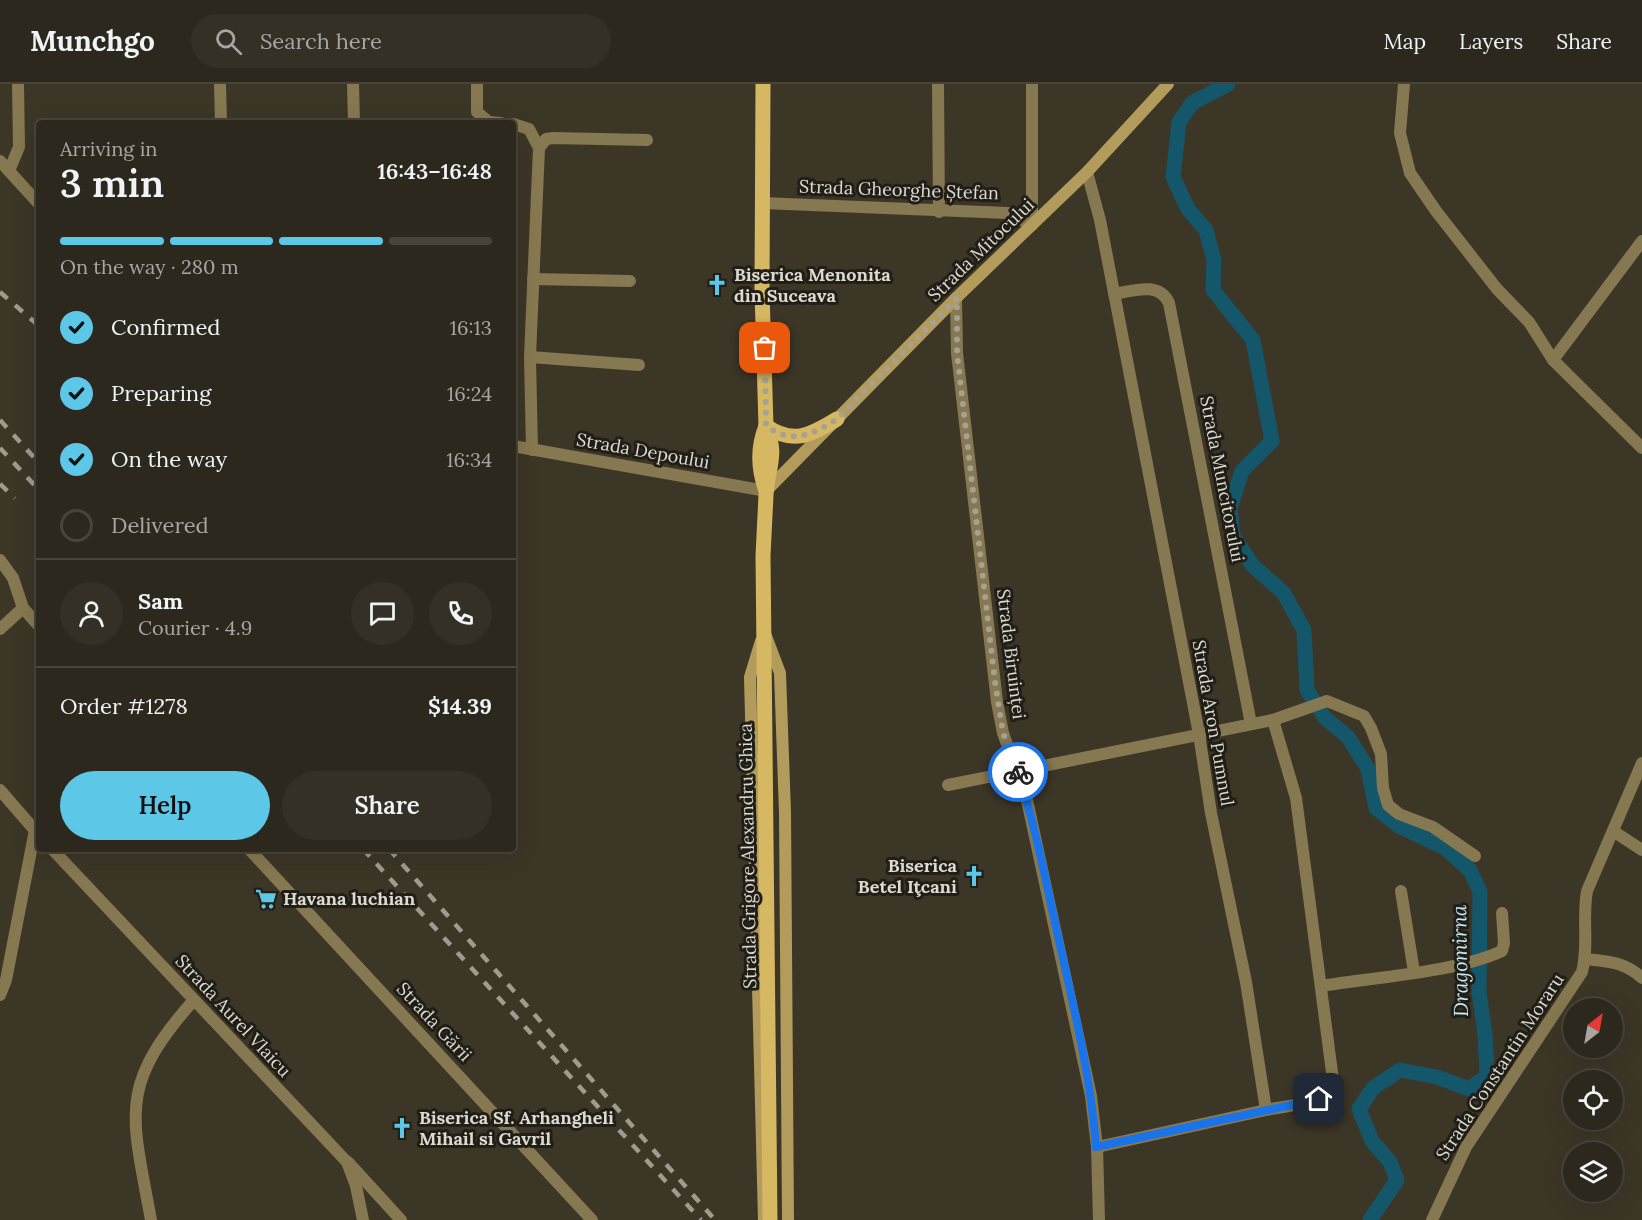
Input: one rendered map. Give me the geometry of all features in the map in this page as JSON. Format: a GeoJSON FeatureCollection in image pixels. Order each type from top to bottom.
{"type":"FeatureCollection","features":[{"type":"Feature","properties":{"kind":"main road","name":"Strada Grigore Alexandru Ghica"},"geometry":{"type":"LineString","coordinates":[[764,84],[762,203],[766,426],[760,441],[760,475],[766,491],[763,556],[770,1220]]}},
{"type":"Feature","properties":{"kind":"main road","name":"Strada Mitocului"},"geometry":{"type":"LineString","coordinates":[[766,491],[957,298],[1087,172],[1168,84]]}},
{"type":"Feature","properties":{"kind":"main road"},"geometry":{"type":"LineString","coordinates":[[766,426],[783,437],[798,437],[821,429],[837,419]]}},
{"type":"Feature","properties":{"kind":"main road"},"geometry":{"type":"LineString","coordinates":[[764,631],[750,677],[764,1220]]}},
{"type":"Feature","properties":{"kind":"main road"},"geometry":{"type":"LineString","coordinates":[[764,631],[780,673],[785,812],[788,1220]]}},
{"type":"Feature","properties":{"kind":"street"},"geometry":{"type":"LineString","coordinates":[[9,171],[19,147],[18,84]]}},
{"type":"Feature","properties":{"kind":"street"},"geometry":{"type":"LineString","coordinates":[[220,84],[221,120]]}},
{"type":"Feature","properties":{"kind":"street"},"geometry":{"type":"LineString","coordinates":[[353,84],[354,120]]}},
{"type":"Feature","properties":{"kind":"street"},"geometry":{"type":"LineString","coordinates":[[477,84],[477,112],[487,120]]}},
{"type":"Feature","properties":{"kind":"street"},"geometry":{"type":"LineString","coordinates":[[938,84],[939,212]]}},
{"type":"Feature","properties":{"kind":"street"},"geometry":{"type":"LineString","coordinates":[[1032,84],[1032,225]]}},
{"type":"Feature","properties":{"kind":"street"},"geometry":{"type":"LineString","coordinates":[[1404,84],[1400,133],[1410,173],[1436,211],[1497,289],[1530,322],[1553,360],[1642,448]]}},
{"type":"Feature","properties":{"kind":"street"},"geometry":{"type":"LineString","coordinates":[[516,125],[529,129],[539,148],[530,357],[532,450]]}},
{"type":"Feature","properties":{"kind":"street"},"geometry":{"type":"LineString","coordinates":[[539,148],[546,139],[554,138],[647,140]]}},
{"type":"Feature","properties":{"kind":"street"},"geometry":{"type":"LineString","coordinates":[[0,161],[36,201]]}},
{"type":"Feature","properties":{"kind":"street","name":"Strada Aron Pumnul"},"geometry":{"type":"LineString","coordinates":[[1087,172],[1100,220],[1199,734],[1211,813],[1246,982],[1266,1110]]}},
{"type":"Feature","properties":{"kind":"street","name":"Strada Gheorghe Ștefan"},"geometry":{"type":"LineString","coordinates":[[762,203],[939,212],[1008,213],[1032,225]]}},
{"type":"Feature","properties":{"kind":"street"},"geometry":{"type":"LineString","coordinates":[[1553,360],[1642,241]]}},
{"type":"Feature","properties":{"kind":"street"},"geometry":{"type":"LineString","coordinates":[[533,279],[630,281]]}},
{"type":"Feature","properties":{"kind":"street","name":"Strada Muncitorului"},"geometry":{"type":"LineString","coordinates":[[1114,294],[1156,289],[1162,292],[1169,303],[1251,724]]}},
{"type":"Feature","properties":{"kind":"street","name":"Strada Biruinței"},"geometry":{"type":"LineString","coordinates":[[957,298],[957,353],[993,672],[1003,733],[1027,800],[1091,1096],[1099,1220]]}},
{"type":"Feature","properties":{"kind":"street"},"geometry":{"type":"LineString","coordinates":[[530,357],[639,365]]}},
{"type":"Feature","properties":{"kind":"street","name":"Strada Depoului"},"geometry":{"type":"LineString","coordinates":[[516,447],[766,491]]}},
{"type":"Feature","properties":{"kind":"street"},"geometry":{"type":"LineString","coordinates":[[0,560],[13,578],[23,608],[36,623]]}},
{"type":"Feature","properties":{"kind":"street"},"geometry":{"type":"LineString","coordinates":[[0,629],[23,608]]}},
{"type":"Feature","properties":{"kind":"street"},"geometry":{"type":"LineString","coordinates":[[948,785],[1273,720],[1327,701],[1364,716],[1371,728],[1381,754],[1383,788],[1388,806],[1399,814],[1433,828],[1475,856]]}},
{"type":"Feature","properties":{"kind":"street"},"geometry":{"type":"LineString","coordinates":[[1096,1147],[1319,1099],[1327,1092],[1333,1080],[1296,798],[1273,720]]}},
{"type":"Feature","properties":{"kind":"street","name":"Strada Constantin Moraru"},"geometry":{"type":"LineString","coordinates":[[1432,1220],[1466,1147],[1575,985],[1585,959],[1584,906],[1587,891],[1642,763]]}},
{"type":"Feature","properties":{"kind":"street"},"geometry":{"type":"LineString","coordinates":[[0,790],[36,831]]}},
{"type":"Feature","properties":{"kind":"street"},"geometry":{"type":"LineString","coordinates":[[1613,831],[1642,850]]}},
{"type":"Feature","properties":{"kind":"street"},"geometry":{"type":"LineString","coordinates":[[0,995],[6,980],[36,837]]}},
{"type":"Feature","properties":{"kind":"street","name":"Strada Aurel Vlaicu"},"geometry":{"type":"LineString","coordinates":[[55,852],[347,1162],[363,1220]]}},
{"type":"Feature","properties":{"kind":"street","name":"Strada Gării"},"geometry":{"type":"LineString","coordinates":[[252,852],[592,1220]]}},
{"type":"Feature","properties":{"kind":"street"},"geometry":{"type":"LineString","coordinates":[[1401,891],[1414,972]]}},
{"type":"Feature","properties":{"kind":"street"},"geometry":{"type":"LineString","coordinates":[[1321,986],[1414,972],[1488,957],[1502,951],[1504,943],[1502,914]]}},
{"type":"Feature","properties":{"kind":"street"},"geometry":{"type":"LineString","coordinates":[[1585,959],[1614,962],[1630,968],[1642,978]]}},
{"type":"Feature","properties":{"kind":"street"},"geometry":{"type":"LineString","coordinates":[[151,1220],[135,1128],[139,1080],[164,1034],[193,1001]]}},
{"type":"Feature","properties":{"kind":"street"},"geometry":{"type":"LineString","coordinates":[[347,1162],[401,1220]]}},
{"type":"Feature","properties":{"kind":"waterway","name":"Dragomirna"},"geometry":{"type":"LineString","coordinates":[[1228,84],[1192,103],[1179,122],[1173,177],[1188,209],[1206,230],[1214,260],[1213,290],[1253,340],[1272,441],[1242,471],[1230,508],[1233,536],[1253,566],[1283,592],[1304,630],[1307,690],[1325,718],[1348,737],[1368,769],[1376,808],[1399,826],[1445,848],[1470,870],[1480,892],[1479,992],[1485,1034],[1487,1076],[1469,1089],[1437,1077],[1400,1070],[1373,1088],[1359,1109],[1372,1141],[1390,1162],[1397,1180],[1370,1220]]}},
{"type":"Feature","properties":{"kind":"railway"},"geometry":{"type":"LineString","coordinates":[[0,292],[36,323]]}},
{"type":"Feature","properties":{"kind":"railway"},"geometry":{"type":"LineString","coordinates":[[0,420],[36,460]]}},
{"type":"Feature","properties":{"kind":"railway"},"geometry":{"type":"LineString","coordinates":[[0,448],[36,487]]}},
{"type":"Feature","properties":{"kind":"railway"},"geometry":{"type":"LineString","coordinates":[[0,484],[15,498]]}},
{"type":"Feature","properties":{"kind":"railway"},"geometry":{"type":"LineString","coordinates":[[366,852],[701,1220]]}},
{"type":"Feature","properties":{"kind":"railway"},"geometry":{"type":"LineString","coordinates":[[392,852],[715,1220]]}},
{"type":"Feature","properties":{"kind":"way so far"},"geometry":{"type":"LineString","coordinates":[[765,348],[766,426],[783,437],[810,434],[837,419],[957,298],[957,353],[995,682],[1003,733],[1018,772]]}},
{"type":"Feature","properties":{"kind":"place","name":"Biserica Menonita din Suceava"},"geometry":{"type":"Point","coordinates":[717,285]}},
{"type":"Feature","properties":{"kind":"place","name":"Biserica Betel Iţcani"},"geometry":{"type":"Point","coordinates":[974,876]}},
{"type":"Feature","properties":{"kind":"place","name":"Havana luchian"},"geometry":{"type":"Point","coordinates":[266,899]}},
{"type":"Feature","properties":{"kind":"place","name":"Biserica Sf. Arhangheli Mihail si Gavril"},"geometry":{"type":"Point","coordinates":[402,1128]}},
{"type":"Feature","properties":{"kind":"route"},"geometry":{"type":"LineString","coordinates":[[1018,772],[1027,800],[1065,968],[1091,1096],[1096,1147],[1319,1099]]}}]}
